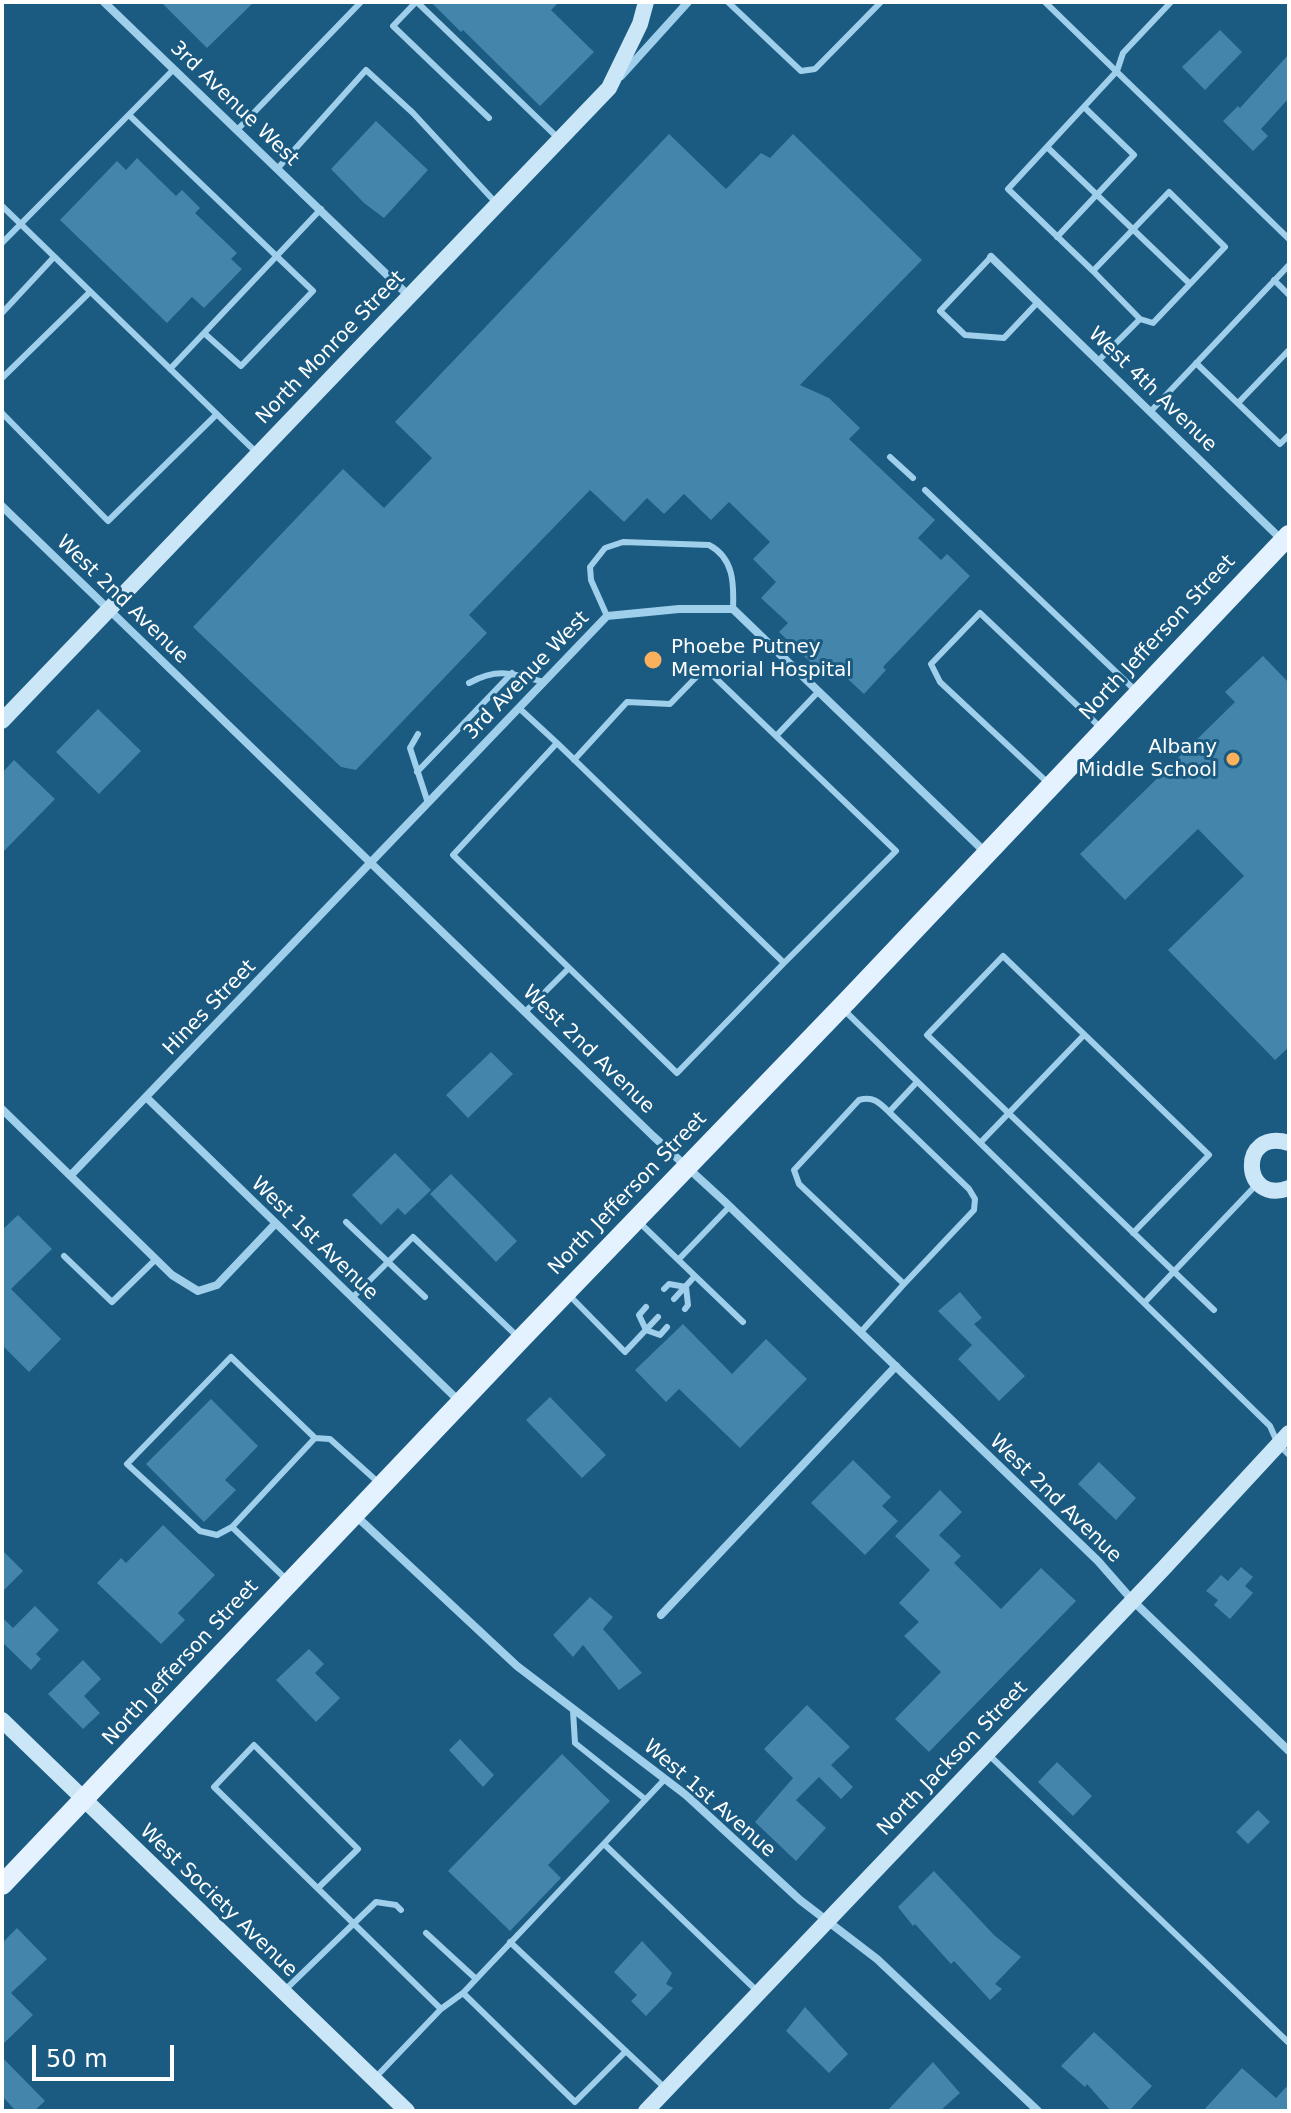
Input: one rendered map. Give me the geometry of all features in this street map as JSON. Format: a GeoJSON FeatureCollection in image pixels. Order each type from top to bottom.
{"type":"FeatureCollection","features":[{"type":"Feature","properties":{"kind":"main road","name":"North Jefferson Street"},"geometry":{"type":"LineString","coordinates":[[2,1885],[1287,541]]}},
{"type":"Feature","properties":{"kind":"street","name":"3rd Avenue West"},"geometry":{"type":"LineString","coordinates":[[104,2],[409,296]]}},
{"type":"Feature","properties":{"kind":"street"},"geometry":{"type":"LineString","coordinates":[[609,88],[640,24],[646,2]]}},
{"type":"Feature","properties":{"kind":"street","name":"North Monroe Street"},"geometry":{"type":"LineString","coordinates":[[2,721],[688,2]]}},
{"type":"Feature","properties":{"kind":"street","name":"West 4th Avenue"},"geometry":{"type":"LineString","coordinates":[[991,257],[1287,541]]}},
{"type":"Feature","properties":{"kind":"street","name":"West 2nd Avenue"},"geometry":{"type":"LineString","coordinates":[[2,506],[1098,1561],[1133,1601],[1289,1751]]}},
{"type":"Feature","properties":{"kind":"street","name":"3rd Avenue West"},"geometry":{"type":"LineString","coordinates":[[372,862],[607,616],[679,609],[733,609]]}},
{"type":"Feature","properties":{"kind":"street"},"geometry":{"type":"LineString","coordinates":[[733,609],[987,854]]}},
{"type":"Feature","properties":{"kind":"street","name":"Hines Street"},"geometry":{"type":"LineString","coordinates":[[71,1175],[372,862]]}},
{"type":"Feature","properties":{"kind":"street","name":"West 1st Avenue"},"geometry":{"type":"LineString","coordinates":[[146,1097],[461,1403]]}},
{"type":"Feature","properties":{"kind":"street"},"geometry":{"type":"LineString","coordinates":[[2,1109],[172,1275],[198,1291],[217,1285],[275,1224]]}},
{"type":"Feature","properties":{"kind":"street"},"geometry":{"type":"LineString","coordinates":[[1289,1143],[1271,1140],[1256,1150],[1251,1167],[1258,1183],[1272,1191],[1289,1188]]}},
{"type":"Feature","properties":{"kind":"street"},"geometry":{"type":"LineString","coordinates":[[661,1615],[896,1366]]}},
{"type":"Feature","properties":{"kind":"street","name":"North Jackson Street"},"geometry":{"type":"LineString","coordinates":[[646,2111],[1285,1444]]}},
{"type":"Feature","properties":{"kind":"street","name":"West 1st Avenue"},"geometry":{"type":"LineString","coordinates":[[355,1515],[463,1618],[573,1711],[686,1795],[826,1923],[877,1959],[1038,2111]]}},
{"type":"Feature","properties":{"kind":"street","name":"West Society Avenue"},"geometry":{"type":"LineString","coordinates":[[2,1720],[407,2111]]}},
{"type":"Feature","properties":{"kind":"lane"},"geometry":{"type":"LineString","coordinates":[[238,129],[361,2]]}},
{"type":"Feature","properties":{"kind":"lane"},"geometry":{"type":"LineString","coordinates":[[489,118],[393,26],[416,2],[559,139]]}},
{"type":"Feature","properties":{"kind":"lane"},"geometry":{"type":"LineString","coordinates":[[728,2],[801,71],[815,69],[881,2]]}},
{"type":"Feature","properties":{"kind":"lane"},"geometry":{"type":"LineString","coordinates":[[1045,2],[1289,239]]}},
{"type":"Feature","properties":{"kind":"lane"},"geometry":{"type":"LineString","coordinates":[[1093,271],[1169,192],[1225,247],[1153,323],[1140,319],[1008,189],[1117,71],[1123,53],[1171,2]]}},
{"type":"Feature","properties":{"kind":"lane"},"geometry":{"type":"LineString","coordinates":[[2,243],[174,69]]}},
{"type":"Feature","properties":{"kind":"lane"},"geometry":{"type":"LineString","coordinates":[[278,168],[366,70],[413,113],[497,204]]}},
{"type":"Feature","properties":{"kind":"lane"},"geometry":{"type":"LineString","coordinates":[[1057,237],[1134,155],[1084,107]]}},
{"type":"Feature","properties":{"kind":"lane"},"geometry":{"type":"LineString","coordinates":[[129,115],[313,291],[241,366],[204,333]]}},
{"type":"Feature","properties":{"kind":"lane"},"geometry":{"type":"LineString","coordinates":[[1047,147],[1190,284]]}},
{"type":"Feature","properties":{"kind":"lane"},"geometry":{"type":"LineString","coordinates":[[2,206],[258,454]]}},
{"type":"Feature","properties":{"kind":"lane"},"geometry":{"type":"LineString","coordinates":[[170,369],[321,209]]}},
{"type":"Feature","properties":{"kind":"lane"},"geometry":{"type":"LineString","coordinates":[[2,313],[54,257]]}},
{"type":"Feature","properties":{"kind":"lane"},"geometry":{"type":"LineString","coordinates":[[991,257],[940,311],[965,335],[1004,338],[1038,302]]}},
{"type":"Feature","properties":{"kind":"lane"},"geometry":{"type":"LineString","coordinates":[[1151,411],[1289,265]]}},
{"type":"Feature","properties":{"kind":"lane"},"geometry":{"type":"LineString","coordinates":[[1274,280],[1289,295]]}},
{"type":"Feature","properties":{"kind":"lane"},"geometry":{"type":"LineString","coordinates":[[2,378],[90,292]]}},
{"type":"Feature","properties":{"kind":"lane"},"geometry":{"type":"LineString","coordinates":[[1098,361],[1140,319]]}},
{"type":"Feature","properties":{"kind":"lane"},"geometry":{"type":"LineString","coordinates":[[1238,403],[1289,350]]}},
{"type":"Feature","properties":{"kind":"lane"},"geometry":{"type":"LineString","coordinates":[[1196,363],[1280,444],[1289,435]]}},
{"type":"Feature","properties":{"kind":"lane"},"geometry":{"type":"LineString","coordinates":[[2,413],[108,521],[217,414]]}},
{"type":"Feature","properties":{"kind":"lane"},"geometry":{"type":"LineString","coordinates":[[890,457],[913,478]]}},
{"type":"Feature","properties":{"kind":"lane"},"geometry":{"type":"LineString","coordinates":[[925,490],[1138,694]]}},
{"type":"Feature","properties":{"kind":"lane"},"geometry":{"type":"LineString","coordinates":[[607,616],[591,580],[590,567],[605,548],[623,542],[709,545],[720,551],[729,564],[733,580],[733,609]]}},
{"type":"Feature","properties":{"kind":"lane"},"geometry":{"type":"LineString","coordinates":[[1052,786],[940,682],[931,664],[980,613],[1103,731]]}},
{"type":"Feature","properties":{"kind":"lane"},"geometry":{"type":"LineString","coordinates":[[557,743],[453,855],[677,1073],[896,851],[705,668],[670,704],[627,702],[574,760]]}},
{"type":"Feature","properties":{"kind":"lane"},"geometry":{"type":"LineString","coordinates":[[469,683],[488,672],[512,673],[544,682]]}},
{"type":"Feature","properties":{"kind":"lane"},"geometry":{"type":"LineString","coordinates":[[417,772],[512,673]]}},
{"type":"Feature","properties":{"kind":"lane"},"geometry":{"type":"LineString","coordinates":[[776,736],[819,691]]}},
{"type":"Feature","properties":{"kind":"lane"},"geometry":{"type":"LineString","coordinates":[[519,708],[784,963]]}},
{"type":"Feature","properties":{"kind":"lane"},"geometry":{"type":"LineString","coordinates":[[418,734],[410,748],[428,803]]}},
{"type":"Feature","properties":{"kind":"lane"},"geometry":{"type":"LineString","coordinates":[[1133,1233],[1209,1155],[1003,956],[927,1035],[1173,1272],[1214,1310]]}},
{"type":"Feature","properties":{"kind":"lane"},"geometry":{"type":"LineString","coordinates":[[526,1011],[569,968]]}},
{"type":"Feature","properties":{"kind":"lane"},"geometry":{"type":"LineString","coordinates":[[841,1008],[1285,1444]]}},
{"type":"Feature","properties":{"kind":"lane"},"geometry":{"type":"LineString","coordinates":[[980,1143],[1084,1035]]}},
{"type":"Feature","properties":{"kind":"lane"},"geometry":{"type":"LineString","coordinates":[[889,1112],[917,1082]]}},
{"type":"Feature","properties":{"kind":"lane"},"geometry":{"type":"LineString","coordinates":[[860,1333],[974,1210],[975,1199],[969,1189],[876,1099],[868,1097],[859,1100],[794,1170],[799,1184],[904,1284]]}},
{"type":"Feature","properties":{"kind":"lane"},"geometry":{"type":"LineString","coordinates":[[1144,1303],[1258,1183]]}},
{"type":"Feature","properties":{"kind":"lane"},"geometry":{"type":"LineString","coordinates":[[679,1259],[730,1206]]}},
{"type":"Feature","properties":{"kind":"lane"},"geometry":{"type":"LineString","coordinates":[[637,1220],[743,1322]]}},
{"type":"Feature","properties":{"kind":"lane"},"geometry":{"type":"LineString","coordinates":[[346,1222],[425,1297]]}},
{"type":"Feature","properties":{"kind":"lane"},"geometry":{"type":"LineString","coordinates":[[352,1298],[413,1237],[521,1339]]}},
{"type":"Feature","properties":{"kind":"lane"},"geometry":{"type":"LineString","coordinates":[[64,1256],[112,1302],[156,1259]]}},
{"type":"Feature","properties":{"kind":"lane"},"geometry":{"type":"LineString","coordinates":[[674,1299],[695,1276]]}},
{"type":"Feature","properties":{"kind":"lane"},"geometry":{"type":"LineString","coordinates":[[664,1289],[669,1284],[686,1287]]}},
{"type":"Feature","properties":{"kind":"lane"},"geometry":{"type":"LineString","coordinates":[[685,1309],[688,1305],[686,1287]]}},
{"type":"Feature","properties":{"kind":"lane"},"geometry":{"type":"LineString","coordinates":[[566,1293],[625,1352],[658,1317]]}},
{"type":"Feature","properties":{"kind":"lane"},"geometry":{"type":"LineString","coordinates":[[646,1307],[639,1315],[646,1330],[660,1335],[667,1327]]}},
{"type":"Feature","properties":{"kind":"lane"},"geometry":{"type":"LineString","coordinates":[[315,1438],[232,1527],[217,1535],[200,1531],[127,1464],[231,1357],[315,1438],[330,1439],[382,1486]]}},
{"type":"Feature","properties":{"kind":"lane"},"geometry":{"type":"LineString","coordinates":[[232,1527],[290,1583]]}},
{"type":"Feature","properties":{"kind":"lane"},"geometry":{"type":"LineString","coordinates":[[573,1711],[575,1743],[645,1799]]}},
{"type":"Feature","properties":{"kind":"lane"},"geometry":{"type":"LineString","coordinates":[[318,1888],[358,1849],[254,1745],[214,1787],[441,2009]]}},
{"type":"Feature","properties":{"kind":"lane"},"geometry":{"type":"LineString","coordinates":[[987,1753],[1289,2043]]}},
{"type":"Feature","properties":{"kind":"lane"},"geometry":{"type":"LineString","coordinates":[[374,2079],[441,2009],[463,1993],[664,1780]]}},
{"type":"Feature","properties":{"kind":"lane"},"geometry":{"type":"LineString","coordinates":[[604,1844],[759,1993]]}},
{"type":"Feature","properties":{"kind":"lane"},"geometry":{"type":"LineString","coordinates":[[283,1992],[376,1902],[396,1905],[401,1910]]}},
{"type":"Feature","properties":{"kind":"lane"},"geometry":{"type":"LineString","coordinates":[[426,1933],[475,1978]]}},
{"type":"Feature","properties":{"kind":"lane"},"geometry":{"type":"LineString","coordinates":[[510,1942],[667,2090]]}},
{"type":"Feature","properties":{"kind":"lane"},"geometry":{"type":"LineString","coordinates":[[463,1993],[575,2102],[626,2051]]}},
{"type":"Feature","properties":{"kind":"building"},"geometry":{"type":"Polygon","coordinates":[[[161,2],[254,2],[207,48],[161,2]]]}},
{"type":"Feature","properties":{"kind":"building"},"geometry":{"type":"Polygon","coordinates":[[[431,2],[559,2],[551,10],[594,52],[540,106],[431,2]]]}},
{"type":"Feature","properties":{"kind":"building"},"geometry":{"type":"Polygon","coordinates":[[[1220,30],[1242,52],[1205,90],[1182,67],[1220,30]]]}},
{"type":"Feature","properties":{"kind":"building"},"geometry":{"type":"Polygon","coordinates":[[[1289,54],[1289,98],[1261,129],[1268,136],[1253,151],[1223,121],[1238,106],[1240,108],[1289,54]]]}},
{"type":"Feature","properties":{"kind":"building"},"geometry":{"type":"Polygon","coordinates":[[[376,121],[428,170],[384,218],[364,203],[331,169],[376,121]]]}},
{"type":"Feature","properties":{"kind":"building","name":"Phoebe Putney Memorial Hospital"},"geometry":{"type":"Polygon","coordinates":[[[669,134],[726,189],[761,153],[770,158],[793,134],[922,260],[800,385],[829,398],[860,428],[849,439],[935,520],[918,538],[941,560],[947,554],[970,576],[883,667],[886,670],[864,694],[836,668],[827,678],[779,632],[788,623],[761,598],[776,582],[753,559],[770,542],[729,502],[711,520],[684,494],[664,514],[647,498],[624,522],[590,490],[469,615],[487,633],[356,770],[341,767],[193,627],[343,469],[384,508],[432,458],[395,422],[669,134]]]}},
{"type":"Feature","properties":{"kind":"building"},"geometry":{"type":"Polygon","coordinates":[[[137,158],[176,196],[182,190],[200,208],[195,213],[237,253],[231,259],[242,269],[204,308],[192,297],[167,323],[60,220],[117,161],[126,170],[137,158]]]}},
{"type":"Feature","properties":{"kind":"building"},"geometry":{"type":"Polygon","coordinates":[[[1263,656],[1289,683],[1289,1047],[1275,1060],[1168,950],[1244,876],[1198,829],[1125,900],[1080,854],[1235,702],[1225,692],[1263,656]]]}},
{"type":"Feature","properties":{"kind":"building"},"geometry":{"type":"Polygon","coordinates":[[[98,709],[141,751],[99,794],[56,752],[98,709]]]}},
{"type":"Feature","properties":{"kind":"building"},"geometry":{"type":"Polygon","coordinates":[[[14,760],[55,799],[2,853],[2,773],[14,760]]]}},
{"type":"Feature","properties":{"kind":"building"},"geometry":{"type":"Polygon","coordinates":[[[491,1052],[513,1074],[468,1118],[446,1095],[491,1052]]]}},
{"type":"Feature","properties":{"kind":"building"},"geometry":{"type":"Polygon","coordinates":[[[395,1153],[431,1190],[405,1215],[398,1208],[381,1225],[352,1195],[395,1153]]]}},
{"type":"Feature","properties":{"kind":"building"},"geometry":{"type":"Polygon","coordinates":[[[451,1174],[517,1241],[496,1262],[430,1194],[451,1174]]]}},
{"type":"Feature","properties":{"kind":"building"},"geometry":{"type":"Polygon","coordinates":[[[18,1215],[52,1249],[11,1289],[61,1339],[29,1372],[2,1345],[2,1230],[18,1215]]]}},
{"type":"Feature","properties":{"kind":"building"},"geometry":{"type":"Polygon","coordinates":[[[960,1292],[982,1318],[974,1324],[1025,1376],[999,1401],[958,1359],[972,1345],[938,1311],[960,1292]]]}},
{"type":"Feature","properties":{"kind":"building"},"geometry":{"type":"Polygon","coordinates":[[[683,1324],[732,1374],[766,1339],[807,1379],[740,1448],[679,1389],[666,1402],[635,1370],[683,1324]]]}},
{"type":"Feature","properties":{"kind":"building"},"geometry":{"type":"Polygon","coordinates":[[[550,1397],[606,1455],[582,1478],[526,1420],[550,1397]]]}},
{"type":"Feature","properties":{"kind":"building"},"geometry":{"type":"Polygon","coordinates":[[[211,1399],[258,1446],[225,1480],[236,1490],[204,1522],[146,1464],[211,1399]]]}},
{"type":"Feature","properties":{"kind":"building"},"geometry":{"type":"Polygon","coordinates":[[[853,1460],[891,1497],[882,1506],[898,1521],[865,1555],[811,1503],[853,1460]]]}},
{"type":"Feature","properties":{"kind":"building"},"geometry":{"type":"Polygon","coordinates":[[[1099,1462],[1136,1498],[1116,1520],[1078,1484],[1099,1462]]]}},
{"type":"Feature","properties":{"kind":"building"},"geometry":{"type":"Polygon","coordinates":[[[940,1490],[962,1512],[939,1535],[961,1556],[954,1563],[1001,1609],[1041,1568],[1076,1601],[929,1752],[895,1719],[941,1672],[904,1636],[919,1622],[899,1603],[930,1570],[895,1536],[940,1490]]]}},
{"type":"Feature","properties":{"kind":"building"},"geometry":{"type":"Polygon","coordinates":[[[163,1525],[215,1575],[178,1613],[185,1620],[161,1644],[97,1583],[121,1558],[126,1563],[163,1525]]]}},
{"type":"Feature","properties":{"kind":"building"},"geometry":{"type":"Polygon","coordinates":[[[2,1550],[23,1571],[2,1592],[2,1550]]]}},
{"type":"Feature","properties":{"kind":"building"},"geometry":{"type":"Polygon","coordinates":[[[1241,1567],[1253,1577],[1245,1586],[1253,1593],[1230,1619],[1214,1605],[1218,1600],[1206,1591],[1221,1575],[1228,1581],[1241,1567]]]}},
{"type":"Feature","properties":{"kind":"building"},"geometry":{"type":"Polygon","coordinates":[[[590,1597],[613,1617],[603,1629],[642,1673],[619,1690],[583,1645],[573,1657],[553,1635],[590,1597]]]}},
{"type":"Feature","properties":{"kind":"building"},"geometry":{"type":"Polygon","coordinates":[[[35,1606],[59,1630],[36,1654],[41,1659],[31,1670],[2,1642],[2,1617],[13,1628],[35,1606]]]}},
{"type":"Feature","properties":{"kind":"building"},"geometry":{"type":"Polygon","coordinates":[[[309,1649],[324,1664],[315,1673],[340,1698],[316,1722],[276,1680],[309,1649]]]}},
{"type":"Feature","properties":{"kind":"building"},"geometry":{"type":"Polygon","coordinates":[[[83,1660],[101,1679],[84,1696],[100,1713],[83,1729],[48,1694],[83,1660]]]}},
{"type":"Feature","properties":{"kind":"building"},"geometry":{"type":"Polygon","coordinates":[[[807,1705],[850,1747],[831,1765],[853,1787],[841,1799],[819,1777],[796,1800],[826,1828],[796,1861],[755,1822],[793,1778],[764,1749],[807,1705]]]}},
{"type":"Feature","properties":{"kind":"building"},"geometry":{"type":"Polygon","coordinates":[[[460,1739],[494,1775],[483,1787],[449,1750],[460,1739]]]}},
{"type":"Feature","properties":{"kind":"building"},"geometry":{"type":"Polygon","coordinates":[[[562,1754],[610,1801],[548,1865],[561,1878],[510,1931],[448,1871],[562,1754]]]}},
{"type":"Feature","properties":{"kind":"building"},"geometry":{"type":"Polygon","coordinates":[[[1057,1762],[1092,1796],[1073,1816],[1038,1782],[1057,1762]]]}},
{"type":"Feature","properties":{"kind":"building"},"geometry":{"type":"Polygon","coordinates":[[[1258,1810],[1270,1822],[1248,1844],[1236,1832],[1258,1810]]]}},
{"type":"Feature","properties":{"kind":"building"},"geometry":{"type":"Polygon","coordinates":[[[934,1871],[994,1935],[1021,1957],[995,1984],[1002,1989],[990,2000],[954,1961],[951,1964],[915,1924],[913,1926],[898,1907],[934,1871]]]}},
{"type":"Feature","properties":{"kind":"building"},"geometry":{"type":"Polygon","coordinates":[[[17,1928],[47,1959],[11,1993],[33,2015],[2,2045],[2,1943],[17,1928]]]}},
{"type":"Feature","properties":{"kind":"building"},"geometry":{"type":"Polygon","coordinates":[[[642,1941],[672,1973],[666,1984],[673,1988],[646,2016],[631,2001],[637,1995],[614,1972],[642,1941]]]}},
{"type":"Feature","properties":{"kind":"building"},"geometry":{"type":"Polygon","coordinates":[[[805,2007],[848,2054],[829,2073],[786,2031],[805,2007]]]}},
{"type":"Feature","properties":{"kind":"building"},"geometry":{"type":"Polygon","coordinates":[[[1094,2032],[1152,2086],[1129,2111],[1111,2111],[1087,2084],[1085,2087],[1061,2066],[1094,2032]]]}},
{"type":"Feature","properties":{"kind":"building"},"geometry":{"type":"Polygon","coordinates":[[[2,2057],[45,2101],[34,2111],[16,2111],[2,2096],[2,2057]]]}},
{"type":"Feature","properties":{"kind":"building"},"geometry":{"type":"Polygon","coordinates":[[[933,2062],[960,2093],[940,2111],[887,2111],[933,2062]]]}},
{"type":"Feature","properties":{"kind":"building"},"geometry":{"type":"Polygon","coordinates":[[[1242,2068],[1276,2098],[1289,2084],[1289,2111],[1203,2111],[1242,2068]]]}},
{"type":"Feature","properties":{"kind":"place","name":"Phoebe Putney Memorial Hospital"},"geometry":{"type":"Point","coordinates":[653,660]}},
{"type":"Feature","properties":{"kind":"place","name":"Albany Middle School"},"geometry":{"type":"Point","coordinates":[1233,759]}}]}
